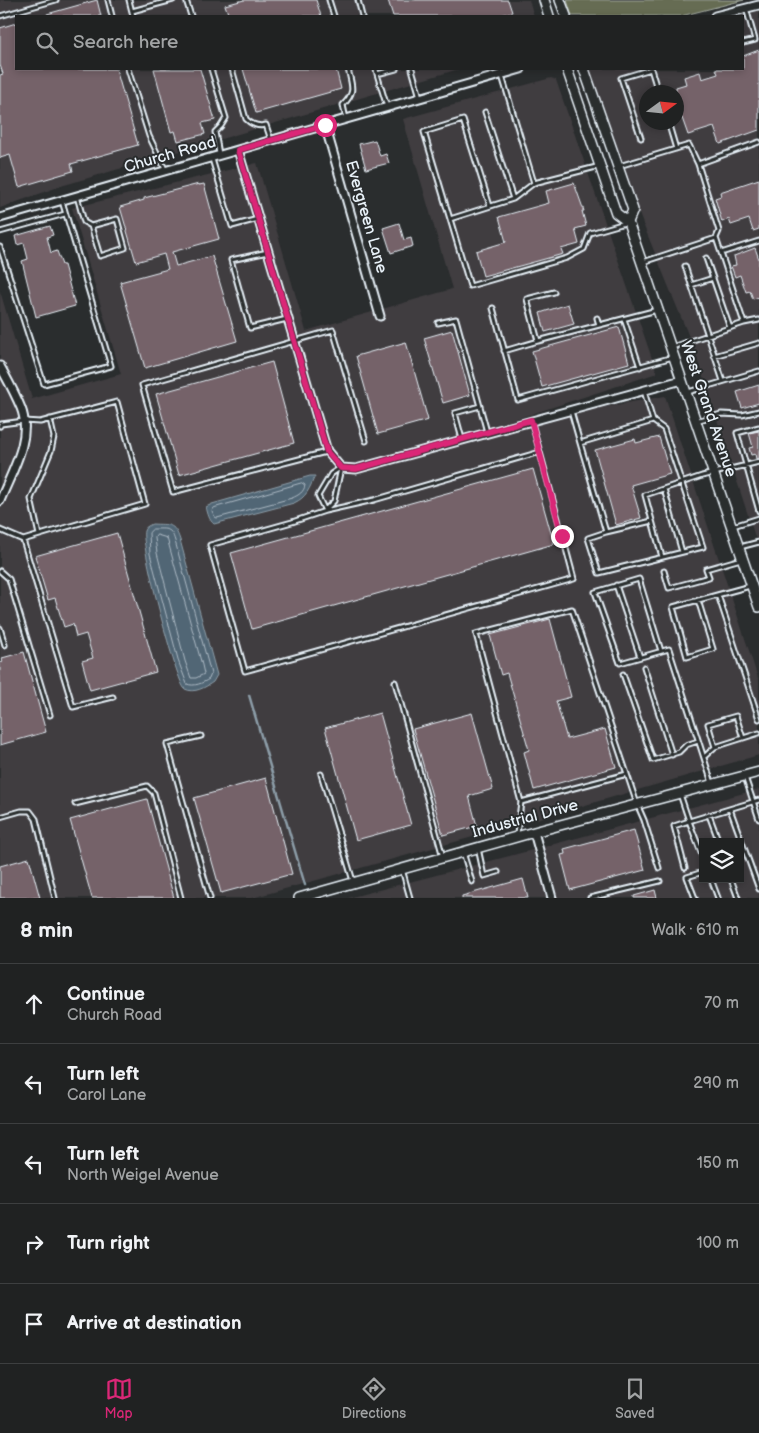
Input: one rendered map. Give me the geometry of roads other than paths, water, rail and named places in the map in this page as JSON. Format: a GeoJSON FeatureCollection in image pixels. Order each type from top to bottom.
{"type":"FeatureCollection","features":[{"type":"Feature","properties":{"kind":"main road"},"geometry":{"type":"LineString","coordinates":[[544,0],[549,15]]}},
{"type":"Feature","properties":{"kind":"main road"},"geometry":{"type":"LineString","coordinates":[[560,0],[566,15]]}},
{"type":"Feature","properties":{"kind":"main road","name":"West Grand Avenue"},"geometry":{"type":"LineString","coordinates":[[568,70],[616,213],[628,222],[759,607]]}},
{"type":"Feature","properties":{"kind":"main road","name":"West Grand Avenue"},"geometry":{"type":"LineString","coordinates":[[584,70],[633,210],[628,222]]}},
{"type":"Feature","properties":{"kind":"main road","name":"Industrial Drive"},"geometry":{"type":"LineString","coordinates":[[299,898],[321,895],[353,882],[402,868],[759,772]]}},
{"type":"Feature","properties":{"kind":"street"},"geometry":{"type":"LineString","coordinates":[[718,15],[759,5]]}},
{"type":"Feature","properties":{"kind":"street","name":"Church Road"},"geometry":{"type":"LineString","coordinates":[[0,218],[387,108],[501,72],[515,70]]}},
{"type":"Feature","properties":{"kind":"street","name":"Evergreen Lane"},"geometry":{"type":"LineString","coordinates":[[325,125],[380,316]]}},
{"type":"Feature","properties":{"kind":"street"},"geometry":{"type":"LineString","coordinates":[[238,150],[327,452],[340,466],[356,469],[682,380]]}},
{"type":"Feature","properties":{"kind":"street"},"geometry":{"type":"LineString","coordinates":[[0,366],[22,409],[25,430],[21,450],[0,501]]}},
{"type":"Feature","properties":{"kind":"street"},"geometry":{"type":"LineString","coordinates":[[534,832],[552,898]]}},
{"type":"Feature","properties":{"kind":"lane"},"geometry":{"type":"LineString","coordinates":[[0,16],[56,0]]}},
{"type":"Feature","properties":{"kind":"lane"},"geometry":{"type":"LineString","coordinates":[[108,0],[112,15]]}},
{"type":"Feature","properties":{"kind":"lane"},"geometry":{"type":"LineString","coordinates":[[129,0],[134,15]]}},
{"type":"Feature","properties":{"kind":"lane"},"geometry":{"type":"LineString","coordinates":[[132,11],[173,0]]}},
{"type":"Feature","properties":{"kind":"lane"},"geometry":{"type":"LineString","coordinates":[[186,0],[191,15]]}},
{"type":"Feature","properties":{"kind":"lane"},"geometry":{"type":"LineString","coordinates":[[329,0],[334,15]]}},
{"type":"Feature","properties":{"kind":"lane"},"geometry":{"type":"LineString","coordinates":[[358,0],[362,15]]}},
{"type":"Feature","properties":{"kind":"lane"},"geometry":{"type":"LineString","coordinates":[[744,43],[757,40],[746,8]]}},
{"type":"Feature","properties":{"kind":"lane"},"geometry":{"type":"LineString","coordinates":[[128,70],[149,136],[166,170]]}},
{"type":"Feature","properties":{"kind":"lane"},"geometry":{"type":"LineString","coordinates":[[211,70],[226,118],[215,132],[219,155]]}},
{"type":"Feature","properties":{"kind":"lane"},"geometry":{"type":"LineString","coordinates":[[232,70],[246,119],[250,123],[259,126],[266,125],[271,140]]}},
{"type":"Feature","properties":{"kind":"lane"},"geometry":{"type":"LineString","coordinates":[[346,119],[342,105],[349,99],[353,87],[348,70]]}},
{"type":"Feature","properties":{"kind":"lane"},"geometry":{"type":"LineString","coordinates":[[376,70],[387,108]]}},
{"type":"Feature","properties":{"kind":"lane"},"geometry":{"type":"LineString","coordinates":[[378,74],[392,70]]}},
{"type":"Feature","properties":{"kind":"lane"},"geometry":{"type":"LineString","coordinates":[[412,70],[420,98]]}},
{"type":"Feature","properties":{"kind":"lane"},"geometry":{"type":"LineString","coordinates":[[641,138],[621,78],[649,70]]}},
{"type":"Feature","properties":{"kind":"lane"},"geometry":{"type":"LineString","coordinates":[[652,70],[656,85]]}},
{"type":"Feature","properties":{"kind":"lane"},"geometry":{"type":"LineString","coordinates":[[501,72],[534,183]]}},
{"type":"Feature","properties":{"kind":"lane"},"geometry":{"type":"LineString","coordinates":[[485,112],[513,198]]}},
{"type":"Feature","properties":{"kind":"lane"},"geometry":{"type":"LineString","coordinates":[[490,206],[463,120],[424,132],[470,286],[567,258],[584,249],[590,233],[628,222]]}},
{"type":"Feature","properties":{"kind":"lane"},"geometry":{"type":"LineString","coordinates":[[670,130],[676,149]]}},
{"type":"Feature","properties":{"kind":"lane"},"geometry":{"type":"LineString","coordinates":[[698,164],[759,142]]}},
{"type":"Feature","properties":{"kind":"lane"},"geometry":{"type":"LineString","coordinates":[[618,166],[689,145],[698,164],[719,231],[716,238],[744,323]]}},
{"type":"Feature","properties":{"kind":"lane"},"geometry":{"type":"LineString","coordinates":[[211,157],[232,226],[258,219]]}},
{"type":"Feature","properties":{"kind":"lane"},"geometry":{"type":"LineString","coordinates":[[450,219],[513,198],[534,183],[600,166]]}},
{"type":"Feature","properties":{"kind":"lane"},"geometry":{"type":"LineString","coordinates":[[77,196],[84,222],[91,226],[100,256],[125,248],[117,219],[91,226]]}},
{"type":"Feature","properties":{"kind":"lane"},"geometry":{"type":"LineString","coordinates":[[0,247],[44,384],[111,366],[61,200]]}},
{"type":"Feature","properties":{"kind":"lane"},"geometry":{"type":"LineString","coordinates":[[0,232],[66,214]]}},
{"type":"Feature","properties":{"kind":"lane"},"geometry":{"type":"LineString","coordinates":[[642,262],[716,238]]}},
{"type":"Feature","properties":{"kind":"lane"},"geometry":{"type":"LineString","coordinates":[[721,253],[759,241]]}},
{"type":"Feature","properties":{"kind":"lane"},"geometry":{"type":"LineString","coordinates":[[268,252],[231,260],[250,328],[288,319]]}},
{"type":"Feature","properties":{"kind":"lane"},"geometry":{"type":"LineString","coordinates":[[706,258],[730,328]]}},
{"type":"Feature","properties":{"kind":"lane"},"geometry":{"type":"LineString","coordinates":[[685,266],[723,381]]}},
{"type":"Feature","properties":{"kind":"lane"},"geometry":{"type":"LineString","coordinates":[[691,285],[713,278]]}},
{"type":"Feature","properties":{"kind":"lane"},"geometry":{"type":"LineString","coordinates":[[538,341],[527,299],[554,292]]}},
{"type":"Feature","properties":{"kind":"lane"},"geometry":{"type":"LineString","coordinates":[[492,308],[518,400],[675,357]]}},
{"type":"Feature","properties":{"kind":"lane"},"geometry":{"type":"LineString","coordinates":[[504,351],[659,310]]}},
{"type":"Feature","properties":{"kind":"lane"},"geometry":{"type":"LineString","coordinates":[[597,318],[599,325]]}},
{"type":"Feature","properties":{"kind":"lane"},"geometry":{"type":"LineString","coordinates":[[438,323],[456,319],[488,432]]}},
{"type":"Feature","properties":{"kind":"lane"},"geometry":{"type":"LineString","coordinates":[[624,319],[640,367]]}},
{"type":"Feature","properties":{"kind":"lane"},"geometry":{"type":"LineString","coordinates":[[671,347],[744,323],[759,320]]}},
{"type":"Feature","properties":{"kind":"lane"},"geometry":{"type":"LineString","coordinates":[[327,452],[173,492],[142,385],[333,330],[366,441]]}},
{"type":"Feature","properties":{"kind":"lane"},"geometry":{"type":"LineString","coordinates":[[714,356],[759,343]]}},
{"type":"Feature","properties":{"kind":"lane"},"geometry":{"type":"LineString","coordinates":[[686,392],[759,371]]}},
{"type":"Feature","properties":{"kind":"lane"},"geometry":{"type":"LineString","coordinates":[[644,390],[653,421],[664,429],[703,547],[599,573],[588,538],[652,521]]}},
{"type":"Feature","properties":{"kind":"lane"},"geometry":{"type":"LineString","coordinates":[[0,426],[1,424],[24,421],[40,422],[117,402],[145,504],[23,540],[0,530]]}},
{"type":"Feature","properties":{"kind":"lane"},"geometry":{"type":"LineString","coordinates":[[462,439],[455,413],[480,406]]}},
{"type":"Feature","properties":{"kind":"lane"},"geometry":{"type":"LineString","coordinates":[[570,410],[606,532]]}},
{"type":"Feature","properties":{"kind":"lane"},"geometry":{"type":"LineString","coordinates":[[696,421],[721,414],[742,415],[759,411]]}},
{"type":"Feature","properties":{"kind":"lane"},"geometry":{"type":"LineString","coordinates":[[39,535],[31,499],[51,451],[54,437],[50,419]]}},
{"type":"Feature","properties":{"kind":"lane"},"geometry":{"type":"LineString","coordinates":[[531,420],[540,452],[574,579],[245,671],[210,545],[292,522],[325,510],[374,500],[540,452]]}},
{"type":"Feature","properties":{"kind":"lane"},"geometry":{"type":"LineString","coordinates":[[580,443],[653,421]]}},
{"type":"Feature","properties":{"kind":"lane"},"geometry":{"type":"LineString","coordinates":[[759,427],[737,433],[759,511]]}},
{"type":"Feature","properties":{"kind":"lane"},"geometry":{"type":"LineString","coordinates":[[662,557],[645,495],[682,482],[759,462]]}},
{"type":"Feature","properties":{"kind":"lane"},"geometry":{"type":"LineString","coordinates":[[325,510],[334,501],[340,466]]}},
{"type":"Feature","properties":{"kind":"lane"},"geometry":{"type":"LineString","coordinates":[[325,510],[318,496],[331,474],[340,466]]}},
{"type":"Feature","properties":{"kind":"lane"},"geometry":{"type":"LineString","coordinates":[[664,488],[682,552]]}},
{"type":"Feature","properties":{"kind":"lane"},"geometry":{"type":"LineString","coordinates":[[732,526],[759,518]]}},
{"type":"Feature","properties":{"kind":"lane"},"geometry":{"type":"LineString","coordinates":[[23,540],[73,707],[114,697]]}},
{"type":"Feature","properties":{"kind":"lane"},"geometry":{"type":"LineString","coordinates":[[739,548],[759,542]]}},
{"type":"Feature","properties":{"kind":"lane"},"geometry":{"type":"LineString","coordinates":[[664,571],[669,588],[709,577],[706,569],[743,558]]}},
{"type":"Feature","properties":{"kind":"lane"},"geometry":{"type":"LineString","coordinates":[[0,571],[9,579],[50,715]]}},
{"type":"Feature","properties":{"kind":"lane"},"geometry":{"type":"LineString","coordinates":[[661,651],[639,578],[595,592],[620,663],[669,649],[712,784]]}},
{"type":"Feature","properties":{"kind":"lane"},"geometry":{"type":"LineString","coordinates":[[616,585],[640,657]]}},
{"type":"Feature","properties":{"kind":"lane"},"geometry":{"type":"LineString","coordinates":[[698,600],[713,649],[687,657],[673,607],[698,600],[752,586]]}},
{"type":"Feature","properties":{"kind":"lane"},"geometry":{"type":"LineString","coordinates":[[718,595],[759,719]]}},
{"type":"Feature","properties":{"kind":"lane"},"geometry":{"type":"LineString","coordinates":[[517,837],[521,802],[476,634],[572,609],[659,868]]}},
{"type":"Feature","properties":{"kind":"lane"},"geometry":{"type":"LineString","coordinates":[[0,628],[5,644]]}},
{"type":"Feature","properties":{"kind":"lane"},"geometry":{"type":"LineString","coordinates":[[644,667],[672,754]]}},
{"type":"Feature","properties":{"kind":"lane"},"geometry":{"type":"LineString","coordinates":[[623,674],[653,760],[679,752],[686,745],[698,741]]}},
{"type":"Feature","properties":{"kind":"lane"},"geometry":{"type":"LineString","coordinates":[[395,682],[443,857]]}},
{"type":"Feature","properties":{"kind":"lane"},"geometry":{"type":"LineString","coordinates":[[715,747],[708,724],[736,716],[743,738]]}},
{"type":"Feature","properties":{"kind":"lane"},"geometry":{"type":"LineString","coordinates":[[704,757],[715,747],[759,733]]}},
{"type":"Feature","properties":{"kind":"lane"},"geometry":{"type":"LineString","coordinates":[[201,736],[167,744],[210,898]]}},
{"type":"Feature","properties":{"kind":"lane"},"geometry":{"type":"LineString","coordinates":[[321,774],[353,882]]}},
{"type":"Feature","properties":{"kind":"lane"},"geometry":{"type":"LineString","coordinates":[[521,802],[627,774]]}},
{"type":"Feature","properties":{"kind":"lane"},"geometry":{"type":"LineString","coordinates":[[744,776],[759,820]]}},
{"type":"Feature","properties":{"kind":"lane"},"geometry":{"type":"LineString","coordinates":[[75,804],[147,786],[154,793],[181,898]]}},
{"type":"Feature","properties":{"kind":"lane"},"geometry":{"type":"LineString","coordinates":[[680,793],[699,847]]}},
{"type":"Feature","properties":{"kind":"lane"},"geometry":{"type":"LineString","coordinates":[[685,868],[674,826],[759,800]]}},
{"type":"Feature","properties":{"kind":"lane"},"geometry":{"type":"LineString","coordinates":[[730,809],[759,889]]}},
{"type":"Feature","properties":{"kind":"lane"},"geometry":{"type":"LineString","coordinates":[[0,817],[21,811],[30,811],[36,819],[55,898]]}},
{"type":"Feature","properties":{"kind":"lane"},"geometry":{"type":"LineString","coordinates":[[709,815],[718,838]]}},
{"type":"Feature","properties":{"kind":"lane"},"geometry":{"type":"LineString","coordinates":[[477,848],[484,876],[498,872]]}},
{"type":"Feature","properties":{"kind":"lane"},"geometry":{"type":"LineString","coordinates":[[463,852],[472,882]]}},
{"type":"Feature","properties":{"kind":"lane"},"geometry":{"type":"LineString","coordinates":[[402,868],[410,898]]}},
{"type":"Feature","properties":{"kind":"lane"},"geometry":{"type":"LineString","coordinates":[[695,898],[687,877],[699,873]]}},
{"type":"Feature","properties":{"kind":"lane"},"geometry":{"type":"LineString","coordinates":[[590,898],[660,881]]}},
{"type":"Feature","properties":{"kind":"lane"},"geometry":{"type":"LineString","coordinates":[[712,883],[718,898]]}},
{"type":"Feature","properties":{"kind":"lane"},"geometry":{"type":"LineString","coordinates":[[732,883],[738,898]]}},
{"type":"Feature","properties":{"kind":"water"},"geometry":{"type":"Polygon","coordinates":[[[315,476],[307,492],[294,503],[214,524],[209,517],[206,507],[212,504],[315,476]]]}},
{"type":"Feature","properties":{"kind":"water"},"geometry":{"type":"Polygon","coordinates":[[[152,524],[163,524],[173,527],[180,540],[217,675],[213,682],[203,688],[192,691],[185,689],[175,664],[160,613],[144,541],[144,530],[152,524]]]}},
{"type":"Feature","properties":{"kind":"waterway"},"geometry":{"type":"LineString","coordinates":[[249,695],[305,885]]}}]}
